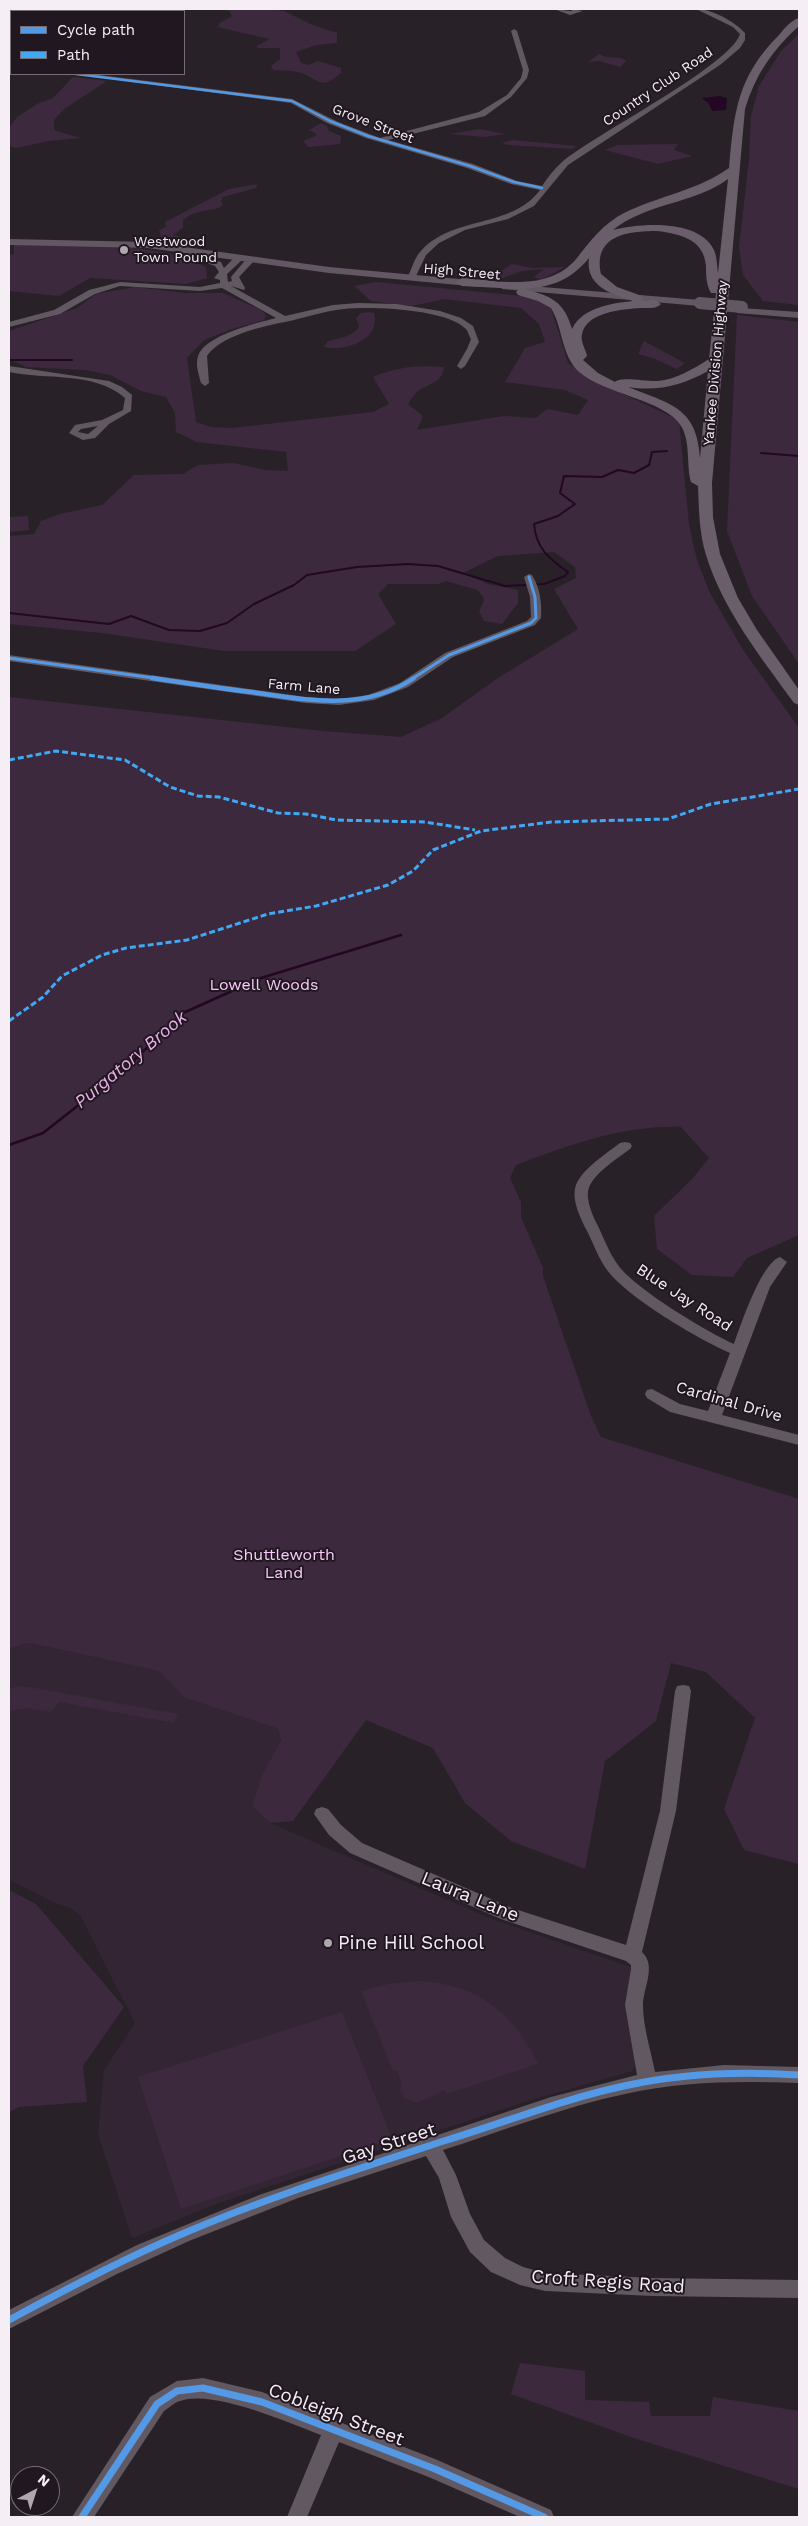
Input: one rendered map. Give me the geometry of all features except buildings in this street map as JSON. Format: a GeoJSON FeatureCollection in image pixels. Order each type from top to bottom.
{"type":"FeatureCollection","features":[{"type":"Feature","properties":{"kind":"highway","name":"Yankee Division Highway"},"geometry":{"type":"LineString","coordinates":[[799,21],[769,50],[748,84],[740,110],[715,360],[704,500],[711,548],[728,592],[750,631],[799,700]]}},
{"type":"Feature","properties":{"kind":"highway"},"geometry":{"type":"LineString","coordinates":[[462,282],[533,284],[562,278],[569,273],[598,238],[611,226],[635,213],[710,186],[734,169]]}},
{"type":"Feature","properties":{"kind":"highway"},"geometry":{"type":"LineString","coordinates":[[638,299],[613,291],[601,283],[595,273],[594,258],[600,243],[611,234],[630,229],[653,228],[684,233],[706,246],[709,252],[714,286],[721,300]]}},
{"type":"Feature","properties":{"kind":"highway"},"geometry":{"type":"LineString","coordinates":[[522,292],[542,298],[556,306],[571,351],[587,372],[609,385],[670,409],[683,418],[690,428],[696,478],[704,500]]}},
{"type":"Feature","properties":{"kind":"highway"},"geometry":{"type":"LineString","coordinates":[[655,304],[611,307],[589,317],[580,328],[577,346],[585,360],[595,371],[609,378],[648,385],[684,380],[715,360]]}},
{"type":"Feature","properties":{"kind":"main road","name":"High Street"},"geometry":{"type":"LineString","coordinates":[[9,242],[124,244],[164,247],[341,276],[655,304],[699,305]]}},
{"type":"Feature","properties":{"kind":"main road","name":"High Street"},"geometry":{"type":"LineString","coordinates":[[124,244],[192,255],[799,315]]}},
{"type":"Feature","properties":{"kind":"main road","name":"High Street"},"geometry":{"type":"LineString","coordinates":[[741,309],[799,311]]}},
{"type":"Feature","properties":{"kind":"street"},"geometry":{"type":"LineString","coordinates":[[562,9],[570,13],[580,11],[574,9]]}},
{"type":"Feature","properties":{"kind":"street","name":"Country Club Road"},"geometry":{"type":"LineString","coordinates":[[542,188],[556,170],[569,160],[676,94],[735,47],[743,38],[742,31],[700,9]]}},
{"type":"Feature","properties":{"kind":"street"},"geometry":{"type":"LineString","coordinates":[[380,140],[482,114],[509,96],[524,78],[526,70],[514,31]]}},
{"type":"Feature","properties":{"kind":"street","name":"Grove Street"},"geometry":{"type":"LineString","coordinates":[[84,75],[292,101],[333,123],[380,140],[468,166],[512,182],[542,188]]}},
{"type":"Feature","properties":{"kind":"street"},"geometry":{"type":"LineString","coordinates":[[411,278],[422,254],[433,244],[452,233],[522,210],[536,200],[542,188]]}},
{"type":"Feature","properties":{"kind":"street"},"geometry":{"type":"LineString","coordinates":[[192,255],[216,262],[222,268],[225,286]]}},
{"type":"Feature","properties":{"kind":"street"},"geometry":{"type":"LineString","coordinates":[[177,288],[206,285],[243,260]]}},
{"type":"Feature","properties":{"kind":"street"},"geometry":{"type":"LineString","coordinates":[[243,260],[235,277],[236,283],[242,289],[278,306],[298,311],[314,311]]}},
{"type":"Feature","properties":{"kind":"street"},"geometry":{"type":"LineString","coordinates":[[9,325],[57,312],[92,292],[108,286],[130,284],[200,289],[236,283]]}},
{"type":"Feature","properties":{"kind":"street"},"geometry":{"type":"LineString","coordinates":[[225,286],[268,309],[290,317]]}},
{"type":"Feature","properties":{"kind":"street"},"geometry":{"type":"LineString","coordinates":[[278,306],[290,317]]}},
{"type":"Feature","properties":{"kind":"street"},"geometry":{"type":"LineString","coordinates":[[205,383],[202,362],[208,348],[232,334],[314,311],[346,306],[377,306],[435,312],[454,318],[467,325],[475,337],[474,344],[461,366]]}},
{"type":"Feature","properties":{"kind":"street"},"geometry":{"type":"LineString","coordinates":[[266,324],[272,316],[268,309]]}},
{"type":"Feature","properties":{"kind":"street"},"geometry":{"type":"LineString","coordinates":[[9,369],[35,375],[97,381],[116,386],[130,397],[130,404],[127,410],[105,422]]}},
{"type":"Feature","properties":{"kind":"street","name":"Farm Lane"},"geometry":{"type":"LineString","coordinates":[[9,658],[306,700],[351,702],[370,698],[404,685],[449,655],[531,623],[536,618],[532,583]]}},
{"type":"Feature","properties":{"kind":"street","name":"Blue Jay Road"},"geometry":{"type":"LineString","coordinates":[[625,1146],[591,1174],[583,1185],[581,1196],[588,1219],[611,1266],[621,1278],[638,1291],[713,1340],[738,1351]]}},
{"type":"Feature","properties":{"kind":"street"},"geometry":{"type":"LineString","coordinates":[[713,1418],[763,1286],[780,1262]]}},
{"type":"Feature","properties":{"kind":"street","name":"Cardinal Drive"},"geometry":{"type":"LineString","coordinates":[[652,1394],[675,1408],[799,1440]]}},
{"type":"Feature","properties":{"kind":"street"},"geometry":{"type":"LineString","coordinates":[[647,2081],[634,2005],[640,1969],[639,1960],[632,1955],[668,1812],[683,1690]]}},
{"type":"Feature","properties":{"kind":"street","name":"Laura Lane"},"geometry":{"type":"LineString","coordinates":[[322,1814],[335,1830],[364,1852],[507,1914],[632,1955]]}},
{"type":"Feature","properties":{"kind":"street","name":"Gay Street"},"geometry":{"type":"LineString","coordinates":[[9,2320],[145,2251],[209,2223],[284,2194],[577,2099],[647,2081],[709,2074],[763,2072],[799,2075]]}},
{"type":"Feature","properties":{"kind":"street","name":"Croft Regis Road"},"geometry":{"type":"LineString","coordinates":[[430,2146],[447,2175],[461,2217],[477,2246],[498,2265],[520,2276],[546,2282],[633,2286],[799,2289]]}},
{"type":"Feature","properties":{"kind":"street","name":"Cobleigh Street"},"geometry":{"type":"LineString","coordinates":[[82,2517],[157,2404],[177,2391],[204,2388],[254,2400],[435,2469],[532,2515]]}},
{"type":"Feature","properties":{"kind":"street"},"geometry":{"type":"LineString","coordinates":[[297,2517],[334,2430]]}},
{"type":"Feature","properties":{"kind":"shaded area"},"geometry":{"type":"Polygon","coordinates":[[[720,96],[727,98],[726,110],[712,111],[709,104],[702,98],[720,96]]]}},
{"type":"Feature","properties":{"kind":"shaded area","name":"Pine Hill School"},"geometry":{"type":"Polygon","coordinates":[[[29,1643],[160,1671],[185,1698],[278,1729],[281,1740],[262,1775],[252,1806],[270,1823],[489,1918],[633,1968],[635,2067],[632,2071],[531,2100],[219,2203],[132,2238],[98,2134],[104,2070],[135,2023],[80,1915],[70,1908],[53,1902],[9,1880],[9,1649],[29,1643]]]}},
{"type":"Feature","properties":{"kind":"green space"},"geometry":{"type":"Polygon","coordinates":[[[221,9],[271,9],[284,11],[310,24],[337,33],[337,43],[316,45],[296,52],[301,63],[309,65],[318,61],[341,68],[341,73],[328,82],[323,83],[298,72],[273,70],[271,66],[280,59],[280,48],[257,48],[257,46],[270,39],[217,27],[232,16],[229,11],[221,9]]]}},
{"type":"Feature","properties":{"kind":"green space"},"geometry":{"type":"Polygon","coordinates":[[[799,34],[799,305],[763,301],[743,275],[739,247],[749,159],[751,116],[759,86],[781,51],[799,34]]]}},
{"type":"Feature","properties":{"kind":"green space"},"geometry":{"type":"Polygon","coordinates":[[[599,54],[626,61],[620,67],[599,61],[588,62],[599,54]]]}},
{"type":"Feature","properties":{"kind":"green space"},"geometry":{"type":"Polygon","coordinates":[[[73,77],[107,81],[64,109],[54,120],[54,130],[80,138],[48,141],[17,148],[9,146],[9,128],[17,117],[37,104],[53,98],[73,77]]]}},
{"type":"Feature","properties":{"kind":"green space"},"geometry":{"type":"Polygon","coordinates":[[[321,123],[327,126],[329,131],[341,136],[340,144],[308,147],[303,141],[316,136],[315,133],[309,130],[321,123]]]}},
{"type":"Feature","properties":{"kind":"green space"},"geometry":{"type":"Polygon","coordinates":[[[480,129],[505,134],[484,137],[449,134],[480,129]]]}},
{"type":"Feature","properties":{"kind":"green space"},"geometry":{"type":"Polygon","coordinates":[[[512,140],[576,146],[572,149],[507,145],[502,143],[512,140]]]}},
{"type":"Feature","properties":{"kind":"green space"},"geometry":{"type":"Polygon","coordinates":[[[678,144],[674,150],[692,156],[658,164],[605,150],[618,145],[678,144]]]}},
{"type":"Feature","properties":{"kind":"green space"},"geometry":{"type":"Polygon","coordinates":[[[257,184],[256,188],[223,197],[221,201],[223,205],[216,209],[190,215],[183,220],[183,228],[173,235],[189,239],[187,244],[174,246],[156,241],[161,237],[159,230],[166,227],[165,222],[229,189],[257,184]]]}},
{"type":"Feature","properties":{"kind":"green space"},"geometry":{"type":"Polygon","coordinates":[[[14,245],[113,247],[165,253],[206,267],[207,278],[186,284],[90,278],[59,296],[9,291],[9,255],[14,254],[14,245]]]}},
{"type":"Feature","properties":{"kind":"green space"},"geometry":{"type":"Polygon","coordinates":[[[512,264],[532,268],[565,267],[547,277],[539,279],[534,277],[544,269],[521,271],[498,280],[498,273],[512,264]]]}},
{"type":"Feature","properties":{"kind":"green space"},"geometry":{"type":"Polygon","coordinates":[[[376,282],[523,296],[541,301],[551,308],[568,363],[591,379],[679,420],[689,525],[697,560],[709,591],[743,650],[799,728],[799,1235],[747,1258],[733,1277],[692,1275],[657,1249],[654,1216],[693,1178],[709,1158],[681,1127],[639,1129],[576,1144],[516,1165],[510,1178],[521,1202],[521,1217],[543,1268],[543,1276],[591,1416],[601,1437],[799,1499],[799,1864],[744,1850],[724,1809],[755,1718],[706,1672],[671,1663],[656,1721],[605,1761],[585,1869],[511,1841],[465,1803],[433,1748],[366,1720],[293,1821],[270,1823],[252,1806],[262,1775],[281,1740],[278,1729],[185,1698],[159,1671],[29,1643],[9,1649],[9,697],[323,731],[401,737],[442,718],[498,678],[578,629],[554,589],[576,578],[575,567],[554,552],[498,556],[463,573],[488,584],[518,590],[518,603],[502,624],[484,621],[479,611],[484,601],[483,596],[477,590],[446,581],[438,584],[388,584],[378,594],[396,624],[355,651],[224,651],[102,633],[9,624],[9,536],[34,534],[41,521],[60,514],[102,505],[134,475],[183,474],[198,465],[233,463],[265,470],[288,471],[286,452],[197,442],[176,432],[175,413],[166,397],[141,391],[110,375],[85,370],[26,367],[9,359],[9,331],[77,308],[96,294],[135,287],[186,293],[223,293],[261,310],[266,315],[264,320],[232,329],[204,340],[187,358],[196,422],[211,427],[232,428],[373,412],[389,404],[373,377],[399,369],[426,366],[444,367],[438,380],[418,391],[408,404],[423,416],[417,430],[504,416],[536,418],[547,409],[578,415],[588,400],[565,390],[505,382],[525,348],[545,342],[539,324],[521,308],[444,299],[412,306],[371,301],[354,286],[376,282]]]}},
{"type":"Feature","properties":{"kind":"green space"},"geometry":{"type":"Polygon","coordinates":[[[361,313],[374,313],[375,322],[367,337],[351,346],[342,348],[324,347],[327,342],[345,337],[357,330],[359,326],[356,318],[361,313]]]}},
{"type":"Feature","properties":{"kind":"green space"},"geometry":{"type":"Polygon","coordinates":[[[737,315],[799,322],[799,664],[752,596],[727,531],[737,315]]]}},
{"type":"Feature","properties":{"kind":"green space"},"geometry":{"type":"Polygon","coordinates":[[[644,341],[685,363],[677,369],[653,358],[638,354],[644,341]]]}},
{"type":"Feature","properties":{"kind":"green space"},"geometry":{"type":"Polygon","coordinates":[[[28,516],[29,530],[9,532],[9,517],[28,516]]]}},
{"type":"Feature","properties":{"kind":"green space"},"geometry":{"type":"Polygon","coordinates":[[[17,1686],[178,1714],[174,1723],[59,1702],[51,1712],[27,1708],[9,1711],[9,1689],[17,1686]]]}},
{"type":"Feature","properties":{"kind":"green space"},"geometry":{"type":"Polygon","coordinates":[[[9,1890],[36,1904],[124,2007],[83,2066],[87,2102],[19,2107],[9,2112],[9,1890]]]}},
{"type":"Feature","properties":{"kind":"green space"},"geometry":{"type":"Polygon","coordinates":[[[419,1981],[440,1983],[459,1988],[491,2004],[517,2030],[538,2064],[447,2094],[445,2090],[417,2103],[404,2098],[400,2089],[402,2085],[397,2070],[393,2071],[361,1991],[388,1984],[419,1981]]]}},
{"type":"Feature","properties":{"kind":"green space"},"geometry":{"type":"Polygon","coordinates":[[[342,2012],[392,2139],[181,2209],[138,2077],[342,2012]]]}},
{"type":"Feature","properties":{"kind":"green space"},"geometry":{"type":"Polygon","coordinates":[[[520,2363],[585,2371],[585,2400],[649,2402],[651,2416],[710,2416],[713,2397],[799,2411],[799,2489],[634,2438],[511,2394],[520,2363]]]}},
{"type":"Feature","properties":{"kind":"waterway"},"geometry":{"type":"LineString","coordinates":[[9,360],[72,360]]}},
{"type":"Feature","properties":{"kind":"waterway"},"geometry":{"type":"LineString","coordinates":[[9,613],[109,624],[131,616],[169,630],[200,631],[227,623],[254,604],[294,585],[307,575],[357,567],[408,564],[438,566],[505,586],[544,584],[565,576],[568,572],[545,552],[537,540],[534,524],[558,516],[575,504],[560,493],[564,476],[602,477],[618,470],[634,473],[649,465],[652,452],[667,451]]}},
{"type":"Feature","properties":{"kind":"waterway"},"geometry":{"type":"LineString","coordinates":[[761,453],[799,456]]}},
{"type":"Feature","properties":{"kind":"waterway","name":"Purgatory Brook"},"geometry":{"type":"LineString","coordinates":[[9,1145],[43,1133],[127,1067],[183,1013],[261,978],[401,935]]}},
{"type":"Feature","properties":{"kind":"marked path"},"geometry":{"type":"LineString","coordinates":[[9,760],[56,751],[125,760],[170,787],[198,796],[219,797],[278,813],[306,814],[336,820],[425,822],[475,830]]}},
{"type":"Feature","properties":{"kind":"marked path"},"geometry":{"type":"LineString","coordinates":[[9,1021],[43,997],[62,976],[102,955],[126,948],[187,940],[268,914],[316,906],[388,885],[400,880],[413,871],[433,850],[464,836],[481,831],[551,822],[668,819],[711,804],[799,789]]}},
{"type":"Feature","properties":{"kind":"cycle path"},"geometry":{"type":"LineString","coordinates":[[84,75],[292,101],[330,121],[368,136],[470,166],[514,182],[542,188]]}},
{"type":"Feature","properties":{"kind":"cycle path"},"geometry":{"type":"LineString","coordinates":[[9,658],[306,700],[339,702],[370,698],[404,685],[449,655],[531,623],[536,618],[536,608],[534,592],[529,577]]}},
{"type":"Feature","properties":{"kind":"cycle path"},"geometry":{"type":"LineString","coordinates":[[9,2320],[127,2259],[220,2219],[337,2176],[576,2098],[600,2091],[667,2078],[705,2074],[761,2073],[799,2075]]}},
{"type":"Feature","properties":{"kind":"cycle path"},"geometry":{"type":"LineString","coordinates":[[82,2517],[157,2404],[177,2391],[203,2388],[262,2402],[435,2469],[544,2517]]}},
{"type":"Feature","properties":{"kind":"place","name":"Westwood Town Pound"},"geometry":{"type":"Point","coordinates":[124,250]}},
{"type":"Feature","properties":{"kind":"place","name":"Pine Hill School"},"geometry":{"type":"Point","coordinates":[328,1943]}},
{"type":"Feature","properties":{"kind":"park label","name":"Lowell Woods"},"geometry":{"type":"Point","coordinates":[264,985]}},
{"type":"Feature","properties":{"kind":"park label","name":"Shuttleworth Land"},"geometry":{"type":"Point","coordinates":[284,1564]}}]}
